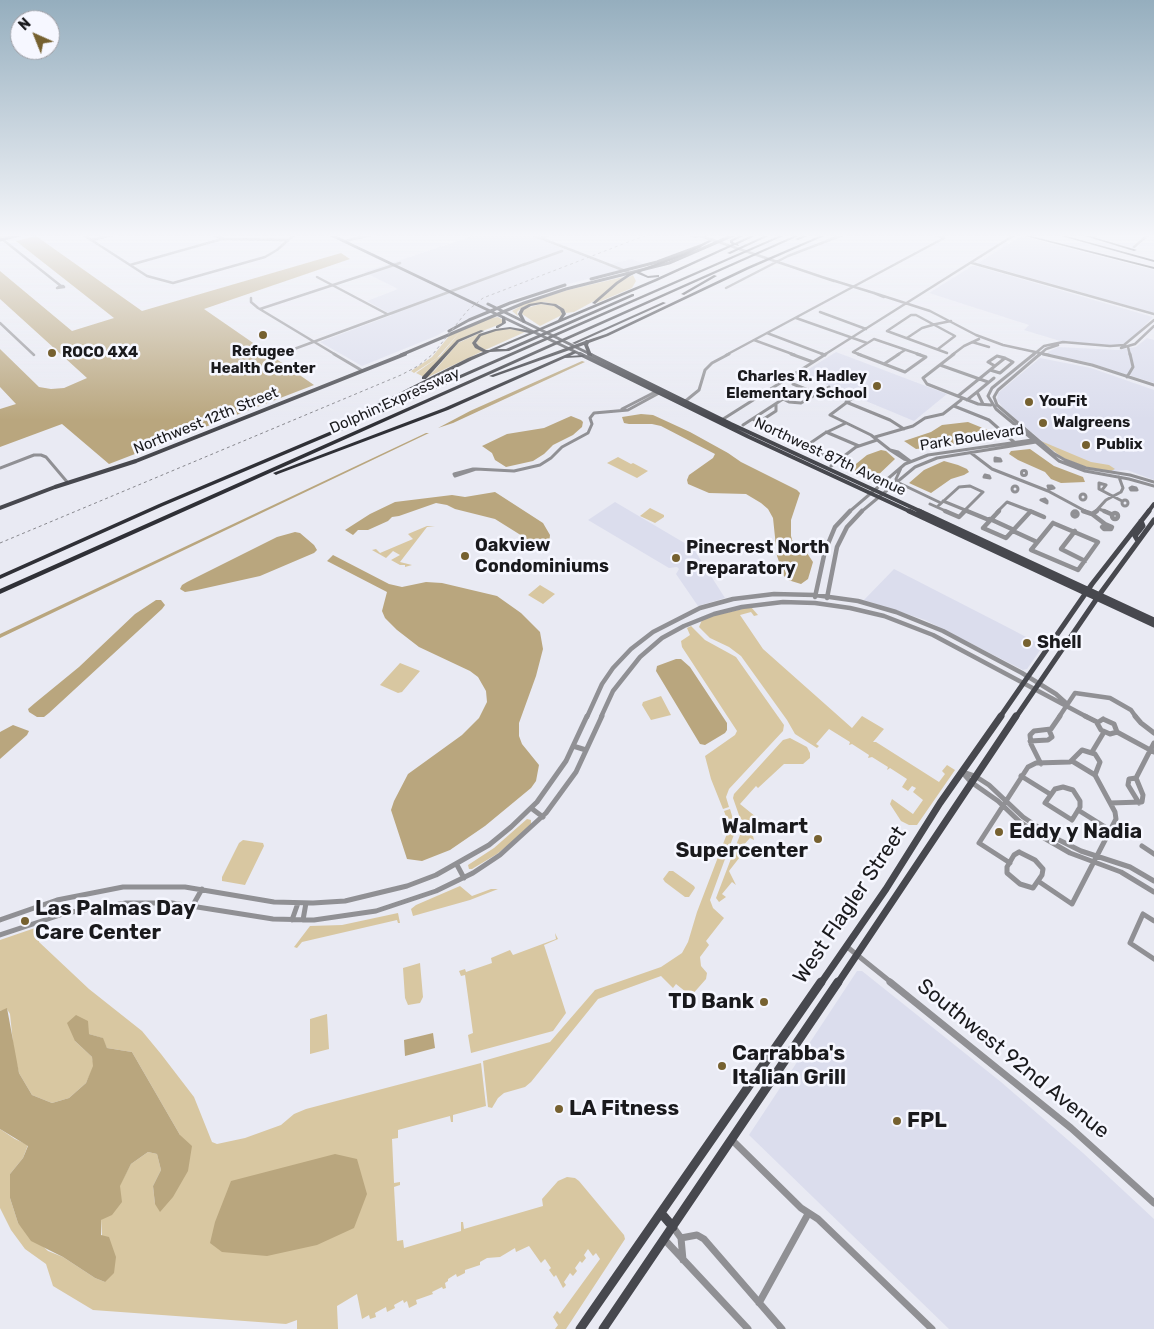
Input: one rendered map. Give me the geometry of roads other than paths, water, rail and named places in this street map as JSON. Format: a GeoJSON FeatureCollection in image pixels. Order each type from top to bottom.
{"type":"FeatureCollection","features":[{"type":"Feature","properties":{"kind":"highway"},"geometry":{"type":"LineString","coordinates":[[581,311],[604,296]]}},
{"type":"Feature","properties":{"kind":"highway"},"geometry":{"type":"LineString","coordinates":[[224,477],[484,353],[617,296]]}},
{"type":"Feature","properties":{"kind":"highway"},"geometry":{"type":"LineString","coordinates":[[617,302],[628,296]]}},
{"type":"Feature","properties":{"kind":"highway"},"geometry":{"type":"LineString","coordinates":[[532,332],[510,328],[495,330],[480,335],[474,343],[481,349],[499,351],[535,338],[630,296]]}},
{"type":"Feature","properties":{"kind":"highway","name":"Dolphin Expressway"},"geometry":{"type":"LineString","coordinates":[[0,576],[643,296]]}},
{"type":"Feature","properties":{"kind":"highway"},"geometry":{"type":"LineString","coordinates":[[639,298],[643,296]]}},
{"type":"Feature","properties":{"kind":"highway","name":"Dolphin Expressway"},"geometry":{"type":"LineString","coordinates":[[0,592],[660,296]]}},
{"type":"Feature","properties":{"kind":"highway"},"geometry":{"type":"LineString","coordinates":[[647,302],[663,296]]}},
{"type":"Feature","properties":{"kind":"highway"},"geometry":{"type":"LineString","coordinates":[[562,358],[573,348],[679,296]]}},
{"type":"Feature","properties":{"kind":"highway"},"geometry":{"type":"LineString","coordinates":[[444,392],[562,352],[686,296]]}},
{"type":"Feature","properties":{"kind":"highway"},"geometry":{"type":"LineString","coordinates":[[524,322],[520,314],[522,309],[541,303],[552,304],[562,309],[564,314],[559,320]]}},
{"type":"Feature","properties":{"kind":"highway"},"geometry":{"type":"LineString","coordinates":[[392,398],[431,372],[460,340],[501,326],[504,323],[503,317]]}},
{"type":"Feature","properties":{"kind":"highway"},"geometry":{"type":"LineString","coordinates":[[590,355],[586,343],[596,337]]}},
{"type":"Feature","properties":{"kind":"highway"},"geometry":{"type":"LineString","coordinates":[[224,492],[438,412],[562,358],[583,356]]}},
{"type":"Feature","properties":{"kind":"main road","name":"Northwest 87th Avenue"},"geometry":{"type":"LineString","coordinates":[[461,296],[492,311],[497,311]]}},
{"type":"Feature","properties":{"kind":"main road","name":"Northwest 87th Avenue"},"geometry":{"type":"LineString","coordinates":[[471,296],[497,311],[503,317],[532,332],[558,344],[573,348],[583,356],[659,391]]}},
{"type":"Feature","properties":{"kind":"main road","name":"Northwest 12th Street"},"geometry":{"type":"LineString","coordinates":[[0,508],[136,461],[432,343],[532,296]]}},
{"type":"Feature","properties":{"kind":"main road","name":"Northwest 12th Street"},"geometry":{"type":"LineString","coordinates":[[497,311],[547,296]]}},
{"type":"Feature","properties":{"kind":"main road"},"geometry":{"type":"LineString","coordinates":[[512,316],[511,310],[515,306]]}},
{"type":"Feature","properties":{"kind":"main road","name":"Northwest 12th Street"},"geometry":{"type":"LineString","coordinates":[[418,347],[465,322],[492,311]]}},
{"type":"Feature","properties":{"kind":"main road","name":"Northwest 87th Avenue"},"geometry":{"type":"LineString","coordinates":[[502,311],[720,421],[1098,597]]}},
{"type":"Feature","properties":{"kind":"main road"},"geometry":{"type":"LineString","coordinates":[[558,344],[573,348]]}},
{"type":"Feature","properties":{"kind":"main road","name":"West Flagler Street"},"geometry":{"type":"LineString","coordinates":[[580,1329],[846,946],[962,772],[1087,592],[1154,504]]}},
{"type":"Feature","properties":{"kind":"main road","name":"West Flagler Street"},"geometry":{"type":"LineString","coordinates":[[604,1329],[857,955],[973,779],[1098,597],[1154,520]]}},
{"type":"Feature","properties":{"kind":"main road"},"geometry":{"type":"LineString","coordinates":[[1138,541],[1135,536],[1142,526],[1141,521]]}},
{"type":"Feature","properties":{"kind":"main road"},"geometry":{"type":"LineString","coordinates":[[1098,597],[1154,620]]}},
{"type":"Feature","properties":{"kind":"main road"},"geometry":{"type":"LineString","coordinates":[[1098,597],[1154,625]]}},
{"type":"Feature","properties":{"kind":"main road"},"geometry":{"type":"LineString","coordinates":[[661,1214],[673,1227]]}},
{"type":"Feature","properties":{"kind":"street"},"geometry":{"type":"LineString","coordinates":[[260,309],[299,296]]}},
{"type":"Feature","properties":{"kind":"street"},"geometry":{"type":"LineString","coordinates":[[353,296],[388,314]]}},
{"type":"Feature","properties":{"kind":"street"},"geometry":{"type":"LineString","coordinates":[[286,352],[437,296]]}},
{"type":"Feature","properties":{"kind":"street"},"geometry":{"type":"LineString","coordinates":[[683,403],[701,389],[705,371],[711,364],[837,296]]}},
{"type":"Feature","properties":{"kind":"street"},"geometry":{"type":"LineString","coordinates":[[882,296],[906,304],[989,340],[1038,356],[1083,365],[1127,377]]}},
{"type":"Feature","properties":{"kind":"street"},"geometry":{"type":"LineString","coordinates":[[720,421],[919,296]]}},
{"type":"Feature","properties":{"kind":"street"},"geometry":{"type":"LineString","coordinates":[[1089,296],[1154,315]]}},
{"type":"Feature","properties":{"kind":"street"},"geometry":{"type":"LineString","coordinates":[[251,298],[250,302],[260,309],[361,370]]}},
{"type":"Feature","properties":{"kind":"street"},"geometry":{"type":"LineString","coordinates":[[820,312],[866,329]]}},
{"type":"Feature","properties":{"kind":"street"},"geometry":{"type":"LineString","coordinates":[[938,349],[955,336],[936,324],[913,314],[887,331],[947,353]]}},
{"type":"Feature","properties":{"kind":"street"},"geometry":{"type":"LineString","coordinates":[[796,318],[866,344]]}},
{"type":"Feature","properties":{"kind":"street"},"geometry":{"type":"LineString","coordinates":[[1154,320],[1132,341],[1124,345],[1109,346],[1058,342],[1044,346],[1032,354],[988,393],[991,405],[1034,441],[1068,462],[1089,469],[1154,484]]}},
{"type":"Feature","properties":{"kind":"street"},"geometry":{"type":"LineString","coordinates":[[907,338],[922,328],[948,322],[979,339],[1032,354]]}},
{"type":"Feature","properties":{"kind":"street"},"geometry":{"type":"LineString","coordinates":[[0,323],[34,355]]}},
{"type":"Feature","properties":{"kind":"street"},"geometry":{"type":"LineString","coordinates":[[988,372],[995,377],[1009,380],[1052,346],[1128,347],[1137,343],[1154,326]]}},
{"type":"Feature","properties":{"kind":"street"},"geometry":{"type":"LineString","coordinates":[[767,333],[825,355]]}},
{"type":"Feature","properties":{"kind":"street"},"geometry":{"type":"LineString","coordinates":[[874,338],[926,357],[905,372],[853,352],[866,344],[874,338]]}},
{"type":"Feature","properties":{"kind":"street"},"geometry":{"type":"LineString","coordinates":[[979,339],[940,364],[923,379],[927,384],[967,400],[991,405]]}},
{"type":"Feature","properties":{"kind":"street"},"geometry":{"type":"LineString","coordinates":[[754,340],[813,362]]}},
{"type":"Feature","properties":{"kind":"street"},"geometry":{"type":"LineString","coordinates":[[972,342],[989,347]]}},
{"type":"Feature","properties":{"kind":"street"},"geometry":{"type":"LineString","coordinates":[[1127,377],[1133,367],[1128,347]]}},
{"type":"Feature","properties":{"kind":"street"},"geometry":{"type":"LineString","coordinates":[[1120,348],[1130,352]]}},
{"type":"Feature","properties":{"kind":"street"},"geometry":{"type":"LineString","coordinates":[[884,364],[905,350]]}},
{"type":"Feature","properties":{"kind":"street"},"geometry":{"type":"LineString","coordinates":[[1044,351],[1050,356]]}},
{"type":"Feature","properties":{"kind":"street"},"geometry":{"type":"LineString","coordinates":[[988,372],[999,373],[1012,363],[1005,358],[997,356],[988,362],[996,366]]}},
{"type":"Feature","properties":{"kind":"street"},"geometry":{"type":"LineString","coordinates":[[1038,356],[1050,356],[1092,365],[1154,386]]}},
{"type":"Feature","properties":{"kind":"street"},"geometry":{"type":"LineString","coordinates":[[958,396],[1005,358]]}},
{"type":"Feature","properties":{"kind":"street"},"geometry":{"type":"LineString","coordinates":[[940,364],[988,382]]}},
{"type":"Feature","properties":{"kind":"street"},"geometry":{"type":"LineString","coordinates":[[967,400],[995,377]]}},
{"type":"Feature","properties":{"kind":"street","name":"Park Boulevard"},"geometry":{"type":"LineString","coordinates":[[1009,380],[996,392],[994,398],[998,406],[1034,441]]}},
{"type":"Feature","properties":{"kind":"street"},"geometry":{"type":"LineString","coordinates":[[793,384],[818,394]]}},
{"type":"Feature","properties":{"kind":"street"},"geometry":{"type":"LineString","coordinates":[[767,391],[792,403],[803,403],[830,387]]}},
{"type":"Feature","properties":{"kind":"street"},"geometry":{"type":"LineString","coordinates":[[454,475],[476,469],[514,471],[540,464],[551,458],[562,447],[588,432],[592,426],[590,418],[592,415],[599,412],[628,410],[659,391]]}},
{"type":"Feature","properties":{"kind":"street"},"geometry":{"type":"LineString","coordinates":[[977,392],[983,404]]}},
{"type":"Feature","properties":{"kind":"street"},"geometry":{"type":"LineString","coordinates":[[854,397],[830,414],[876,439],[917,466]]}},
{"type":"Feature","properties":{"kind":"street"},"geometry":{"type":"LineString","coordinates":[[743,425],[776,404],[782,398]]}},
{"type":"Feature","properties":{"kind":"street"},"geometry":{"type":"LineString","coordinates":[[831,466],[859,446],[904,429],[924,418],[943,414],[961,400]]}},
{"type":"Feature","properties":{"kind":"street"},"geometry":{"type":"LineString","coordinates":[[846,402],[890,420],[904,429]]}},
{"type":"Feature","properties":{"kind":"street"},"geometry":{"type":"LineString","coordinates":[[759,422],[776,411],[776,404]]}},
{"type":"Feature","properties":{"kind":"street"},"geometry":{"type":"LineString","coordinates":[[954,406],[989,420],[1014,442]]}},
{"type":"Feature","properties":{"kind":"street"},"geometry":{"type":"LineString","coordinates":[[752,419],[784,434]]}},
{"type":"Feature","properties":{"kind":"street"},"geometry":{"type":"LineString","coordinates":[[806,446],[826,432],[846,423]]}},
{"type":"Feature","properties":{"kind":"street"},"geometry":{"type":"LineString","coordinates":[[826,432],[859,446]]}},
{"type":"Feature","properties":{"kind":"street","name":"Park Boulevard"},"geometry":{"type":"LineString","coordinates":[[815,603],[815,595],[826,546],[840,522],[901,467],[910,461],[928,455],[1014,442],[1034,441]]}},
{"type":"Feature","properties":{"kind":"street","name":"Park Boulevard"},"geometry":{"type":"LineString","coordinates":[[827,604],[826,596],[837,547],[850,524],[880,496],[917,466],[937,458],[1034,441]]}},
{"type":"Feature","properties":{"kind":"street"},"geometry":{"type":"LineString","coordinates":[[796,442],[838,461]]}},
{"type":"Feature","properties":{"kind":"street"},"geometry":{"type":"LineString","coordinates":[[966,449],[973,457],[994,471],[1049,490],[1092,514],[1105,524]]}},
{"type":"Feature","properties":{"kind":"street"},"geometry":{"type":"LineString","coordinates":[[0,468],[36,455],[44,456],[68,483]]}},
{"type":"Feature","properties":{"kind":"street"},"geometry":{"type":"LineString","coordinates":[[990,468],[999,462]]}},
{"type":"Feature","properties":{"kind":"street"},"geometry":{"type":"LineString","coordinates":[[901,467],[896,479],[897,482],[942,502],[990,519],[1037,542]]}},
{"type":"Feature","properties":{"kind":"street"},"geometry":{"type":"LineString","coordinates":[[988,475],[994,471]]}},
{"type":"Feature","properties":{"kind":"street"},"geometry":{"type":"LineString","coordinates":[[1022,481],[1027,474]]}},
{"type":"Feature","properties":{"kind":"street"},"geometry":{"type":"LineString","coordinates":[[1092,514],[1106,500],[1121,492],[1123,487],[1118,475]]}},
{"type":"Feature","properties":{"kind":"street"},"geometry":{"type":"LineString","coordinates":[[1014,486],[1017,480]]}},
{"type":"Feature","properties":{"kind":"street"},"geometry":{"type":"LineString","coordinates":[[930,504],[937,507],[959,516],[984,492],[970,486],[958,488],[937,507]]}},
{"type":"Feature","properties":{"kind":"street"},"geometry":{"type":"LineString","coordinates":[[1123,487],[1130,488]]}},
{"type":"Feature","properties":{"kind":"street"},"geometry":{"type":"LineString","coordinates":[[909,495],[914,490]]}},
{"type":"Feature","properties":{"kind":"street"},"geometry":{"type":"LineString","coordinates":[[1102,490],[1122,501]]}},
{"type":"Feature","properties":{"kind":"street"},"geometry":{"type":"LineString","coordinates":[[1047,501],[1056,495]]}},
{"type":"Feature","properties":{"kind":"street"},"geometry":{"type":"LineString","coordinates":[[1073,512],[1073,509],[1084,500]]}},
{"type":"Feature","properties":{"kind":"street"},"geometry":{"type":"LineString","coordinates":[[1030,512],[1005,538],[983,528],[1008,502],[1044,518]]}},
{"type":"Feature","properties":{"kind":"street"},"geometry":{"type":"LineString","coordinates":[[1099,509],[1111,514]]}},
{"type":"Feature","properties":{"kind":"street"},"geometry":{"type":"LineString","coordinates":[[840,522],[850,524]]}},
{"type":"Feature","properties":{"kind":"street"},"geometry":{"type":"LineString","coordinates":[[1054,523],[1075,531],[1098,542],[1077,570],[1031,550],[1054,523]]}},
{"type":"Feature","properties":{"kind":"street"},"geometry":{"type":"LineString","coordinates":[[1075,531],[1061,549],[1085,561]]}},
{"type":"Feature","properties":{"kind":"street"},"geometry":{"type":"LineString","coordinates":[[754,605],[756,600],[764,595]]}},
{"type":"Feature","properties":{"kind":"street"},"geometry":{"type":"LineString","coordinates":[[742,607],[750,601],[751,596]]}},
{"type":"Feature","properties":{"kind":"street"},"geometry":{"type":"LineString","coordinates":[[0,920],[57,900],[113,889],[164,886],[202,889],[271,901],[306,904],[343,901],[380,894],[416,883],[457,865],[496,839],[531,808],[553,782],[573,746],[595,696],[613,668],[641,641],[679,617],[722,602],[751,596],[826,596],[858,601],[896,612],[943,631],[1029,677],[1037,686],[1097,722],[1104,732],[1113,734],[1117,732],[1152,751]]}},
{"type":"Feature","properties":{"kind":"street"},"geometry":{"type":"LineString","coordinates":[[722,602],[727,610]]}},
{"type":"Feature","properties":{"kind":"street"},"geometry":{"type":"LineString","coordinates":[[0,936],[54,916],[105,905],[147,902],[193,905],[258,917],[303,920],[344,917],[386,909],[426,896],[464,878],[506,851],[543,817],[567,786],[586,750],[608,699],[626,672],[653,646],[691,622],[727,610],[783,602],[827,604],[863,611],[894,620],[938,638],[1024,683],[1037,686]]}},
{"type":"Feature","properties":{"kind":"street"},"geometry":{"type":"LineString","coordinates":[[894,620],[896,612]]}},
{"type":"Feature","properties":{"kind":"street"},"geometry":{"type":"LineString","coordinates":[[679,617],[691,622]]}},
{"type":"Feature","properties":{"kind":"street"},"geometry":{"type":"LineString","coordinates":[[1030,741],[1048,740],[1052,734],[1050,730],[1066,704],[1072,695],[1078,692],[1094,698],[1110,698],[1131,710],[1141,723],[1154,733]]}},
{"type":"Feature","properties":{"kind":"street"},"geometry":{"type":"LineString","coordinates":[[1097,722],[1103,719],[1109,720],[1116,726],[1117,732]]}},
{"type":"Feature","properties":{"kind":"street"},"geometry":{"type":"LineString","coordinates":[[1041,764],[1030,741],[1030,735],[1034,731],[1050,730]]}},
{"type":"Feature","properties":{"kind":"street"},"geometry":{"type":"LineString","coordinates":[[1092,752],[1104,732]]}},
{"type":"Feature","properties":{"kind":"street"},"geometry":{"type":"LineString","coordinates":[[1139,803],[1128,788],[1129,780],[1136,778],[1152,751],[1154,743]]}},
{"type":"Feature","properties":{"kind":"street"},"geometry":{"type":"LineString","coordinates":[[573,746],[586,750]]}},
{"type":"Feature","properties":{"kind":"street"},"geometry":{"type":"LineString","coordinates":[[1010,863],[979,843],[1021,776],[1030,765],[1063,764],[1072,761],[1082,750],[1092,752],[1100,762],[1095,775]]}},
{"type":"Feature","properties":{"kind":"street"},"geometry":{"type":"LineString","coordinates":[[1038,881],[1072,904],[1116,816],[1095,775],[1072,761]]}},
{"type":"Feature","properties":{"kind":"street"},"geometry":{"type":"LineString","coordinates":[[962,772],[1005,803],[1020,822],[1070,853],[1130,867],[1154,882]]}},
{"type":"Feature","properties":{"kind":"street"},"geometry":{"type":"LineString","coordinates":[[1021,776],[1050,794]]}},
{"type":"Feature","properties":{"kind":"street"},"geometry":{"type":"LineString","coordinates":[[1110,804],[1139,803],[1144,798],[1136,778]]}},
{"type":"Feature","properties":{"kind":"street"},"geometry":{"type":"LineString","coordinates":[[1058,788],[1071,788],[1080,800],[1078,810],[1072,820],[1045,804],[1050,794],[1058,788]]}},
{"type":"Feature","properties":{"kind":"street"},"geometry":{"type":"LineString","coordinates":[[531,808],[543,817]]}},
{"type":"Feature","properties":{"kind":"street"},"geometry":{"type":"LineString","coordinates":[[1078,810],[1110,830]]}},
{"type":"Feature","properties":{"kind":"street"},"geometry":{"type":"LineString","coordinates":[[1142,846],[1154,854]]}},
{"type":"Feature","properties":{"kind":"street"},"geometry":{"type":"LineString","coordinates":[[1018,852],[1035,860],[1043,869],[1038,881],[1033,888],[1020,884],[1008,875],[1007,870],[1010,863],[1018,852]]}},
{"type":"Feature","properties":{"kind":"street"},"geometry":{"type":"LineString","coordinates":[[1095,859],[1154,892]]}},
{"type":"Feature","properties":{"kind":"street"},"geometry":{"type":"LineString","coordinates":[[457,865],[464,878]]}},
{"type":"Feature","properties":{"kind":"street"},"geometry":{"type":"LineString","coordinates":[[1139,883],[1144,875]]}},
{"type":"Feature","properties":{"kind":"street"},"geometry":{"type":"LineString","coordinates":[[193,905],[202,889]]}},
{"type":"Feature","properties":{"kind":"street"},"geometry":{"type":"LineString","coordinates":[[292,920],[298,903]]}},
{"type":"Feature","properties":{"kind":"street"},"geometry":{"type":"LineString","coordinates":[[303,920],[306,904]]}},
{"type":"Feature","properties":{"kind":"street"},"geometry":{"type":"LineString","coordinates":[[1154,921],[1143,914],[1130,943],[1154,959]]}},
{"type":"Feature","properties":{"kind":"street","name":"Southwest 92nd Avenue"},"geometry":{"type":"LineString","coordinates":[[846,946],[1071,1128],[1154,1203]]}},
{"type":"Feature","properties":{"kind":"street"},"geometry":{"type":"LineString","coordinates":[[732,1140],[808,1214],[818,1219],[932,1329]]}},
{"type":"Feature","properties":{"kind":"street"},"geometry":{"type":"LineString","coordinates":[[759,1303],[808,1214]]}},
{"type":"Feature","properties":{"kind":"street"},"geometry":{"type":"LineString","coordinates":[[673,1227],[681,1238],[683,1260]]}},
{"type":"Feature","properties":{"kind":"street"},"geometry":{"type":"LineString","coordinates":[[681,1238],[700,1236],[782,1329]]}},
{"type":"Feature","properties":{"kind":"street"},"geometry":{"type":"LineString","coordinates":[[664,1239],[744,1328]]}},
{"type":"Feature","properties":{"kind":"railway"},"geometry":{"type":"LineString","coordinates":[[0,543],[401,375],[418,366],[433,354],[467,311],[488,296]]}},
{"type":"Feature","properties":{"kind":"place","name":"Refugee Health Center"},"geometry":{"type":"Point","coordinates":[263,335]}},
{"type":"Feature","properties":{"kind":"place","name":"ROCO 4X4"},"geometry":{"type":"Point","coordinates":[52,353]}},
{"type":"Feature","properties":{"kind":"place","name":"Charles R. Hadley Elementary School"},"geometry":{"type":"Point","coordinates":[877,386]}},
{"type":"Feature","properties":{"kind":"place","name":"YouFit"},"geometry":{"type":"Point","coordinates":[1029,402]}},
{"type":"Feature","properties":{"kind":"place","name":"Walgreens"},"geometry":{"type":"Point","coordinates":[1043,423]}},
{"type":"Feature","properties":{"kind":"place","name":"Publix"},"geometry":{"type":"Point","coordinates":[1086,445]}},
{"type":"Feature","properties":{"kind":"place","name":"Oakview Condominiums"},"geometry":{"type":"Point","coordinates":[465,556]}},
{"type":"Feature","properties":{"kind":"place","name":"Pinecrest North Preparatory"},"geometry":{"type":"Point","coordinates":[676,558]}},
{"type":"Feature","properties":{"kind":"place","name":"Shell"},"geometry":{"type":"Point","coordinates":[1027,643]}},
{"type":"Feature","properties":{"kind":"place","name":"Eddy y Nadia"},"geometry":{"type":"Point","coordinates":[999,832]}},
{"type":"Feature","properties":{"kind":"place","name":"Walmart Supercenter"},"geometry":{"type":"Point","coordinates":[818,839]}},
{"type":"Feature","properties":{"kind":"place","name":"Las Palmas Day Care Center"},"geometry":{"type":"Point","coordinates":[25,921]}},
{"type":"Feature","properties":{"kind":"place","name":"TD Bank"},"geometry":{"type":"Point","coordinates":[764,1002]}},
{"type":"Feature","properties":{"kind":"place","name":"Carrabba's Italian Grill"},"geometry":{"type":"Point","coordinates":[722,1066]}},
{"type":"Feature","properties":{"kind":"place","name":"LA Fitness"},"geometry":{"type":"Point","coordinates":[559,1109]}},
{"type":"Feature","properties":{"kind":"place","name":"FPL"},"geometry":{"type":"Point","coordinates":[897,1121]}}]}
